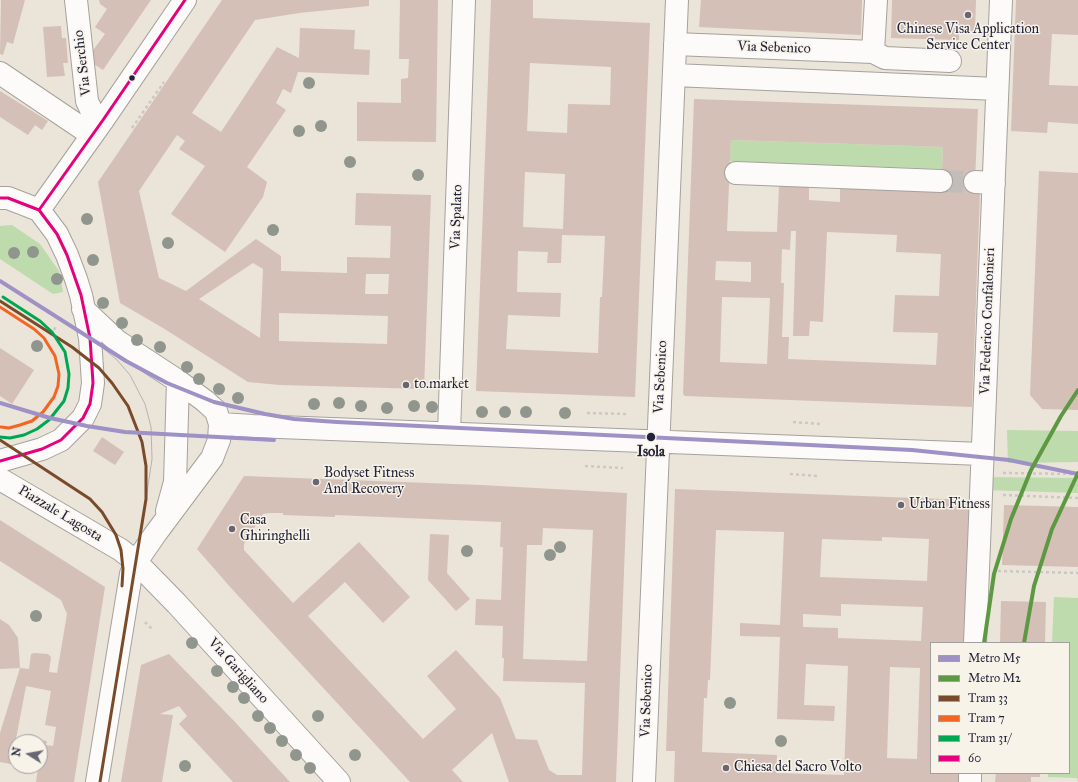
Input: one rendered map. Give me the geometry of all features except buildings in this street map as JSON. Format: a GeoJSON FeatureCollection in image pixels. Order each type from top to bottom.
{"type":"FeatureCollection","features":[{"type":"Feature","properties":{"kind":"street","name":"Via Serchio"},"geometry":{"type":"LineString","coordinates":[[76,0],[87,101],[97,128]]}},
{"type":"Feature","properties":{"kind":"street"},"geometry":{"type":"LineString","coordinates":[[39,210],[185,0]]}},
{"type":"Feature","properties":{"kind":"street","name":"Via Spalato"},"geometry":{"type":"LineString","coordinates":[[449,433],[464,0]]}},
{"type":"Feature","properties":{"kind":"street","name":"Via Sebenico"},"geometry":{"type":"LineString","coordinates":[[644,782],[677,0]]}},
{"type":"Feature","properties":{"kind":"street"},"geometry":{"type":"LineString","coordinates":[[873,52],[876,0]]}},
{"type":"Feature","properties":{"kind":"street","name":"Via Federico Confalonieri"},"geometry":{"type":"LineString","coordinates":[[975,642],[982,463],[984,182],[997,89],[1001,0]]}},
{"type":"Feature","properties":{"kind":"street","name":"Via Sebenico"},"geometry":{"type":"LineString","coordinates":[[675,44],[873,52],[885,58],[950,62]]}},
{"type":"Feature","properties":{"kind":"street"},"geometry":{"type":"LineString","coordinates":[[0,73],[97,128]]}},
{"type":"Feature","properties":{"kind":"street"},"geometry":{"type":"LineString","coordinates":[[674,75],[997,89]]}},
{"type":"Feature","properties":{"kind":"street"},"geometry":{"type":"LineString","coordinates":[[736,173],[941,181]]}},
{"type":"Feature","properties":{"kind":"street"},"geometry":{"type":"LineString","coordinates":[[0,198],[8,198],[39,210],[57,234],[76,278],[90,338],[92,383],[90,404],[83,418],[61,440],[42,449],[0,461]]}},
{"type":"Feature","properties":{"kind":"street"},"geometry":{"type":"LineString","coordinates":[[83,309],[117,341],[178,381],[216,411],[220,424],[219,440],[212,458],[165,520],[136,562],[131,574],[96,782]]}},
{"type":"Feature","properties":{"kind":"street"},"geometry":{"type":"LineString","coordinates":[[165,520],[174,482],[178,381]]}},
{"type":"Feature","properties":{"kind":"street"},"geometry":{"type":"LineString","coordinates":[[220,424],[658,442],[982,463]]}},
{"type":"Feature","properties":{"kind":"street","name":"Piazzale Lagosta"},"geometry":{"type":"LineString","coordinates":[[0,478],[121,550],[136,562]]}},
{"type":"Feature","properties":{"kind":"street","name":"Via Garigliano"},"geometry":{"type":"LineString","coordinates":[[136,562],[177,604],[339,782]]}},
{"type":"Feature","properties":{"kind":"path"},"geometry":{"type":"LineString","coordinates":[[132,128],[164,82]]}},
{"type":"Feature","properties":{"kind":"path"},"geometry":{"type":"LineString","coordinates":[[54,330],[56,326]]}},
{"type":"Feature","properties":{"kind":"path"},"geometry":{"type":"LineString","coordinates":[[587,413],[626,414]]}},
{"type":"Feature","properties":{"kind":"path"},"geometry":{"type":"LineString","coordinates":[[793,422],[821,424]]}},
{"type":"Feature","properties":{"kind":"path"},"geometry":{"type":"LineString","coordinates":[[982,463],[1078,474]]}},
{"type":"Feature","properties":{"kind":"path"},"geometry":{"type":"LineString","coordinates":[[585,466],[623,468]]}},
{"type":"Feature","properties":{"kind":"path"},"geometry":{"type":"LineString","coordinates":[[790,474],[818,476]]}},
{"type":"Feature","properties":{"kind":"path"},"geometry":{"type":"LineString","coordinates":[[998,495],[1078,498]]}},
{"type":"Feature","properties":{"kind":"path"},"geometry":{"type":"LineString","coordinates":[[978,570],[1078,573]]}},
{"type":"Feature","properties":{"kind":"green space"},"geometry":{"type":"Polygon","coordinates":[[[731,140],[943,147],[942,169],[730,161],[731,140]]]}},
{"type":"Feature","properties":{"kind":"green space"},"geometry":{"type":"Polygon","coordinates":[[[12,225],[40,244],[59,271],[63,292],[53,294],[0,259],[0,226],[12,225]]]}},
{"type":"Feature","properties":{"kind":"green space"},"geometry":{"type":"Polygon","coordinates":[[[1007,430],[1078,431],[1078,462],[1008,463],[1007,430]]]}},
{"type":"Feature","properties":{"kind":"green space"},"geometry":{"type":"Polygon","coordinates":[[[984,477],[1078,478],[1078,493],[984,490],[984,477]]]}},
{"type":"Feature","properties":{"kind":"green space"},"geometry":{"type":"Polygon","coordinates":[[[1054,597],[1078,598],[1078,782],[1077,778],[1048,777],[1048,774],[1070,774],[1070,642],[1052,642],[1054,597]]]}},
{"type":"Feature","properties":{"kind":"tunnel"},"geometry":{"type":"LineString","coordinates":[[941,181],[975,182]]}},
{"type":"Feature","properties":{"kind":"tram line"},"geometry":{"type":"LineString","coordinates":[[0,280],[97,343],[117,360],[130,375],[145,404],[151,427],[152,459],[146,499]]}},
{"type":"Feature","properties":{"kind":"tram line","name":"31/"},"geometry":{"type":"LineString","coordinates":[[0,437],[10,438],[24,435],[37,429],[49,420],[64,401],[68,388],[69,374],[65,352],[52,332],[40,321],[3,297]]}},
{"type":"Feature","properties":{"kind":"tram line","name":"33"},"geometry":{"type":"LineString","coordinates":[[0,301],[72,347],[99,368],[112,383],[128,406],[142,442],[146,466],[146,499],[100,782]]}},
{"type":"Feature","properties":{"kind":"tram line","name":"7"},"geometry":{"type":"LineString","coordinates":[[0,307],[34,329],[44,338],[55,356],[59,374],[58,386],[54,397],[43,412],[32,421],[9,428],[1,427]]}},
{"type":"Feature","properties":{"kind":"tram line","name":"33"},"geometry":{"type":"LineString","coordinates":[[0,440],[90,499],[102,512],[116,535],[121,550],[123,569],[122,586]]}},
{"type":"Feature","properties":{"kind":"metro line","name":"M5"},"geometry":{"type":"LineString","coordinates":[[0,281],[126,361],[167,383],[214,402],[265,414],[294,419],[337,422],[912,450],[1009,460],[1078,474]]}},
{"type":"Feature","properties":{"kind":"metro line","name":"M2"},"geometry":{"type":"LineString","coordinates":[[984,642],[994,574],[1011,519],[1031,470],[1061,416],[1078,390]]}},
{"type":"Feature","properties":{"kind":"metro line","name":"M5"},"geometry":{"type":"LineString","coordinates":[[0,403],[50,418],[125,432],[274,440]]}},
{"type":"Feature","properties":{"kind":"metro line","name":"M2"},"geometry":{"type":"LineString","coordinates":[[1024,642],[1034,586],[1052,529],[1078,473]]}},
{"type":"Feature","properties":{"kind":"transit line","name":"60"},"geometry":{"type":"LineString","coordinates":[[39,210],[185,0]]}},
{"type":"Feature","properties":{"kind":"transit line","name":"60"},"geometry":{"type":"LineString","coordinates":[[0,198],[8,198],[39,210],[57,234],[67,255],[81,295],[90,338],[93,383],[90,404],[83,418],[61,440],[42,449],[0,461]]}},
{"type":"Feature","properties":{"kind":"place","name":"Chinese Visa Application Service Center"},"geometry":{"type":"Point","coordinates":[968,15]}},
{"type":"Feature","properties":{"kind":"place","name":"to.market"},"geometry":{"type":"Point","coordinates":[406,385]}},
{"type":"Feature","properties":{"kind":"place","name":"Isola"},"geometry":{"type":"Point","coordinates":[651,437]}},
{"type":"Feature","properties":{"kind":"place","name":"Bodyset Fitness And Recovery"},"geometry":{"type":"Point","coordinates":[316,482]}},
{"type":"Feature","properties":{"kind":"place","name":"Urban Fitness"},"geometry":{"type":"Point","coordinates":[901,505]}},
{"type":"Feature","properties":{"kind":"place","name":"Casa Ghiringhelli"},"geometry":{"type":"Point","coordinates":[232,529]}},
{"type":"Feature","properties":{"kind":"place","name":"Chiesa del Sacro Volto"},"geometry":{"type":"Point","coordinates":[726,768]}}]}
